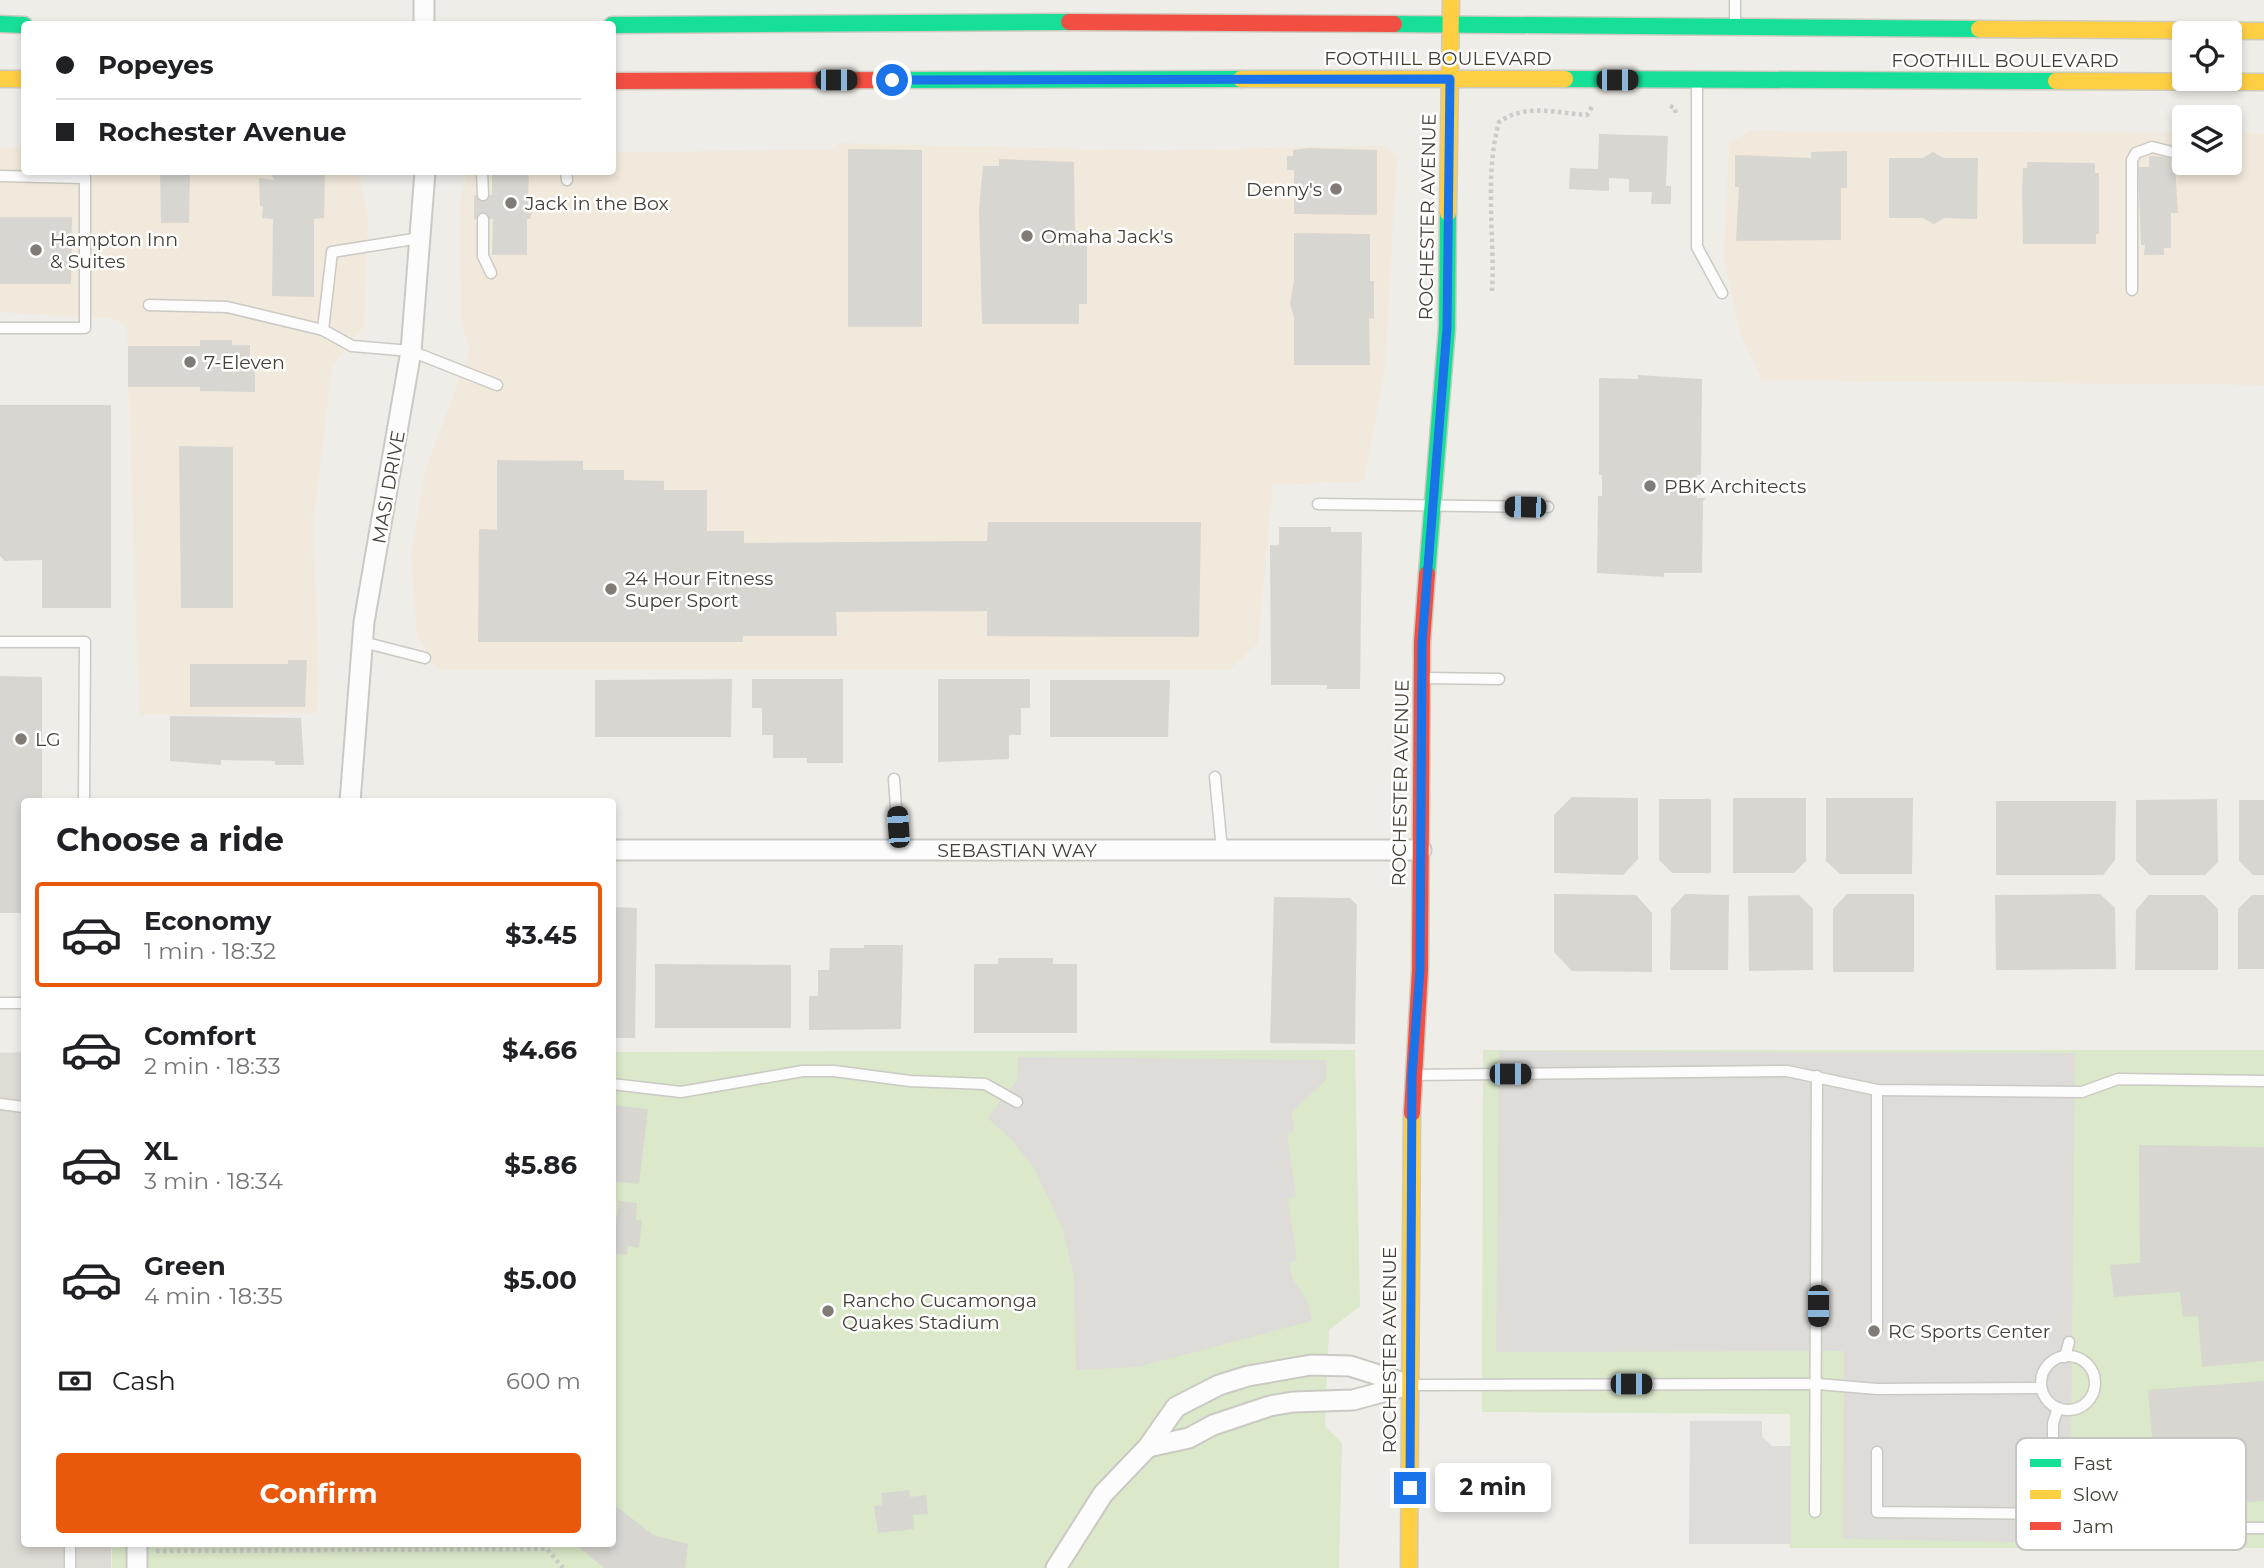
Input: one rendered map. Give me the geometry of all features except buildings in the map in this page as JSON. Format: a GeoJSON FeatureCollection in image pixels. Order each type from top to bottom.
{"type":"FeatureCollection","features":[{"type":"Feature","properties":{"kind":"main road","name":"ROCHESTER AVENUE"},"geometry":{"type":"LineString","coordinates":[[1409,1568],[1412,1075],[1420,970],[1422,642],[1447,328],[1451,0]]}},
{"type":"Feature","properties":{"kind":"main road","name":"FOOTHILL BOULEVARD"},"geometry":{"type":"LineString","coordinates":[[616,25],[941,21],[2264,31]]}},
{"type":"Feature","properties":{"kind":"main road"},"geometry":{"type":"LineString","coordinates":[[0,24],[21,24]]}},
{"type":"Feature","properties":{"kind":"main road"},"geometry":{"type":"LineString","coordinates":[[0,79],[21,79]]}},
{"type":"Feature","properties":{"kind":"main road","name":"FOOTHILL BOULEVARD"},"geometry":{"type":"LineString","coordinates":[[616,81],[1450,79],[2264,82]]}},
{"type":"Feature","properties":{"kind":"street"},"geometry":{"type":"LineString","coordinates":[[424,0],[424,21]]}},
{"type":"Feature","properties":{"kind":"street","name":"MASI DRIVE"},"geometry":{"type":"LineString","coordinates":[[350,798],[364,622],[411,351],[425,175]]}},
{"type":"Feature","properties":{"kind":"street","name":"SEBASTIAN WAY"},"geometry":{"type":"LineString","coordinates":[[616,850],[1421,850]]}},
{"type":"Feature","properties":{"kind":"street"},"geometry":{"type":"LineString","coordinates":[[1056,1568],[1102,1494],[1149,1447],[1176,1407],[1219,1385],[1279,1368],[1350,1366],[1410,1385]]}},
{"type":"Feature","properties":{"kind":"street"},"geometry":{"type":"LineString","coordinates":[[1149,1447],[1189,1438],[1226,1420],[1270,1406],[1293,1402],[1353,1400],[1410,1385]]}},
{"type":"Feature","properties":{"kind":"lane"},"geometry":{"type":"LineString","coordinates":[[1735,0],[1735,26]]}},
{"type":"Feature","properties":{"kind":"lane"},"geometry":{"type":"LineString","coordinates":[[1697,80],[1697,247],[1722,293]]}},
{"type":"Feature","properties":{"kind":"lane"},"geometry":{"type":"LineString","coordinates":[[2132,290],[2132,160],[2136,153],[2152,147],[2172,152]]}},
{"type":"Feature","properties":{"kind":"lane"},"geometry":{"type":"LineString","coordinates":[[482,175],[483,195]]}},
{"type":"Feature","properties":{"kind":"lane"},"geometry":{"type":"LineString","coordinates":[[0,176],[85,178],[85,328],[0,328]]}},
{"type":"Feature","properties":{"kind":"lane"},"geometry":{"type":"LineString","coordinates":[[483,219],[483,256],[491,273]]}},
{"type":"Feature","properties":{"kind":"lane"},"geometry":{"type":"LineString","coordinates":[[323,330],[332,252],[421,238]]}},
{"type":"Feature","properties":{"kind":"lane"},"geometry":{"type":"LineString","coordinates":[[149,305],[227,307],[323,330],[352,346],[411,351],[497,385]]}},
{"type":"Feature","properties":{"kind":"lane"},"geometry":{"type":"LineString","coordinates":[[1318,504],[1548,508]]}},
{"type":"Feature","properties":{"kind":"lane"},"geometry":{"type":"LineString","coordinates":[[0,642],[85,642],[84,798]]}},
{"type":"Feature","properties":{"kind":"lane"},"geometry":{"type":"LineString","coordinates":[[363,642],[425,657]]}},
{"type":"Feature","properties":{"kind":"lane"},"geometry":{"type":"LineString","coordinates":[[1422,678],[1499,679]]}},
{"type":"Feature","properties":{"kind":"lane"},"geometry":{"type":"LineString","coordinates":[[1215,777],[1222,850]]}},
{"type":"Feature","properties":{"kind":"lane"},"geometry":{"type":"LineString","coordinates":[[894,779],[900,850]]}},
{"type":"Feature","properties":{"kind":"lane"},"geometry":{"type":"LineString","coordinates":[[0,1003],[21,1003]]}},
{"type":"Feature","properties":{"kind":"lane"},"geometry":{"type":"LineString","coordinates":[[616,1084],[681,1092],[803,1071],[834,1071],[909,1081],[985,1084],[1017,1102]]}},
{"type":"Feature","properties":{"kind":"lane"},"geometry":{"type":"LineString","coordinates":[[1412,1075],[1787,1071],[1817,1076],[1847,1086],[1877,1090],[2082,1091],[2118,1079],[2264,1081]]}},
{"type":"Feature","properties":{"kind":"lane"},"geometry":{"type":"LineString","coordinates":[[1815,1512],[1818,1384],[1817,1076]]}},
{"type":"Feature","properties":{"kind":"lane"},"geometry":{"type":"LineString","coordinates":[[1877,1090],[1877,1330]]}},
{"type":"Feature","properties":{"kind":"lane"},"geometry":{"type":"LineString","coordinates":[[0,1104],[21,1107]]}},
{"type":"Feature","properties":{"kind":"lane"},"geometry":{"type":"LineString","coordinates":[[2065,1357],[2069,1342]]}},
{"type":"Feature","properties":{"kind":"lane"},"geometry":{"type":"LineString","coordinates":[[2065,1357],[2086,1364],[2092,1371],[2095,1387],[2092,1396],[2080,1407],[2071,1410],[2058,1408],[2046,1400],[2041,1388],[2042,1374],[2047,1366],[2054,1360],[2065,1357]]}},
{"type":"Feature","properties":{"kind":"lane"},"geometry":{"type":"LineString","coordinates":[[1410,1385],[1818,1384],[1877,1389],[2041,1388]]}},
{"type":"Feature","properties":{"kind":"lane"},"geometry":{"type":"LineString","coordinates":[[2053,1438],[2053,1423],[2058,1408]]}},
{"type":"Feature","properties":{"kind":"lane"},"geometry":{"type":"LineString","coordinates":[[1877,1452],[1877,1512],[2016,1514]]}},
{"type":"Feature","properties":{"kind":"lane"},"geometry":{"type":"LineString","coordinates":[[2246,1528],[2264,1528]]}},
{"type":"Feature","properties":{"kind":"lane"},"geometry":{"type":"LineString","coordinates":[[70,1547],[70,1568]]}},
{"type":"Feature","properties":{"kind":"path"},"geometry":{"type":"LineString","coordinates":[[1492,291],[1494,139],[1499,122],[1522,111],[1538,109],[1546,113],[1587,115],[1598,101]]}},
{"type":"Feature","properties":{"kind":"path"},"geometry":{"type":"LineString","coordinates":[[1658,103],[1675,108],[1676,116]]}},
{"type":"Feature","properties":{"kind":"path"},"geometry":{"type":"LineString","coordinates":[[137,1554],[493,1547]]}},
{"type":"Feature","properties":{"kind":"path"},"geometry":{"type":"LineString","coordinates":[[545,1547],[563,1568]]}},
{"type":"Feature","properties":{"kind":"shaded area"},"geometry":{"type":"Polygon","coordinates":[[[1750,131],[2172,133],[2172,175],[2242,175],[2242,133],[2264,133],[2264,385],[1762,380],[1740,334],[1724,257],[1729,143],[1750,131]]]}},
{"type":"Feature","properties":{"kind":"shaded area"},"geometry":{"type":"Polygon","coordinates":[[[838,143],[1162,151],[1384,145],[1397,157],[1385,369],[1364,481],[1273,485],[1258,643],[1229,670],[438,670],[417,636],[411,557],[425,471],[470,351],[461,320],[460,201],[466,175],[616,175],[616,152],[833,150],[838,143]]]}},
{"type":"Feature","properties":{"kind":"shaded area"},"geometry":{"type":"Polygon","coordinates":[[[0,147],[21,148],[21,175],[359,175],[368,217],[364,326],[332,367],[313,525],[319,678],[317,713],[139,715],[127,328],[116,319],[0,312],[0,147]]]}},
{"type":"Feature","properties":{"kind":"shaded area","name":"RC Sports Center"},"geometry":{"type":"Polygon","coordinates":[[[1499,1051],[2075,1053],[2071,1438],[2016,1438],[2016,1542],[1843,1539],[1844,1351],[1496,1352],[1499,1051]]]}},
{"type":"Feature","properties":{"kind":"shaded area"},"geometry":{"type":"Polygon","coordinates":[[[21,1052],[21,1547],[111,1547],[111,1568],[0,1568],[0,1053],[21,1052]]]}},
{"type":"Feature","properties":{"kind":"shaded area"},"geometry":{"type":"Polygon","coordinates":[[[1018,1057],[1327,1060],[1326,1080],[1291,1113],[1295,1131],[1287,1134],[1296,1196],[1288,1199],[1297,1260],[1289,1263],[1293,1279],[1308,1302],[1312,1321],[1138,1367],[1076,1370],[1074,1276],[1062,1227],[1034,1168],[1010,1138],[987,1118],[1017,1080],[1018,1057]]]}},
{"type":"Feature","properties":{"kind":"shaded area"},"geometry":{"type":"Polygon","coordinates":[[[1690,1421],[1762,1421],[1762,1437],[1772,1446],[1791,1446],[1791,1544],[1689,1544],[1690,1421]]]}},
{"type":"Feature","properties":{"kind":"green space"},"geometry":{"type":"Polygon","coordinates":[[[1355,1050],[1360,1306],[1329,1330],[1325,1426],[1342,1443],[1339,1568],[112,1568],[112,1547],[616,1547],[616,1052],[1355,1050]]]}},
{"type":"Feature","properties":{"kind":"green space","name":"RC Sports Center"},"geometry":{"type":"Polygon","coordinates":[[[1483,1050],[2264,1050],[2264,1548],[2246,1548],[2246,1438],[2016,1438],[2016,1548],[1790,1548],[1790,1414],[1482,1412],[1483,1050]]]}},
{"type":"Feature","properties":{"kind":"traffic: fast"},"geometry":{"type":"LineString","coordinates":[[616,25],[1069,22]]}},
{"type":"Feature","properties":{"kind":"traffic: fast"},"geometry":{"type":"LineString","coordinates":[[0,24],[21,25]]}},
{"type":"Feature","properties":{"kind":"traffic: fast"},"geometry":{"type":"LineString","coordinates":[[1394,24],[1979,29]]}},
{"type":"Feature","properties":{"kind":"traffic: fast"},"geometry":{"type":"LineString","coordinates":[[904,80],[1241,79]]}},
{"type":"Feature","properties":{"kind":"traffic: fast"},"geometry":{"type":"LineString","coordinates":[[1565,79],[2056,81]]}},
{"type":"Feature","properties":{"kind":"traffic: fast"},"geometry":{"type":"LineString","coordinates":[[1427,574],[1447,328],[1448,213]]}},
{"type":"Feature","properties":{"kind":"traffic: slow"},"geometry":{"type":"LineString","coordinates":[[1448,213],[1451,0]]}},
{"type":"Feature","properties":{"kind":"traffic: slow"},"geometry":{"type":"LineString","coordinates":[[1979,29],[2264,31]]}},
{"type":"Feature","properties":{"kind":"traffic: slow"},"geometry":{"type":"LineString","coordinates":[[0,79],[21,79]]}},
{"type":"Feature","properties":{"kind":"traffic: slow"},"geometry":{"type":"LineString","coordinates":[[1241,79],[1565,79]]}},
{"type":"Feature","properties":{"kind":"traffic: slow"},"geometry":{"type":"LineString","coordinates":[[2056,81],[2264,82]]}},
{"type":"Feature","properties":{"kind":"traffic: slow"},"geometry":{"type":"LineString","coordinates":[[1409,1568],[1412,1113]]}},
{"type":"Feature","properties":{"kind":"traffic: jam"},"geometry":{"type":"LineString","coordinates":[[1069,22],[1394,24]]}},
{"type":"Feature","properties":{"kind":"traffic: jam"},"geometry":{"type":"LineString","coordinates":[[616,81],[904,80]]}},
{"type":"Feature","properties":{"kind":"traffic: jam"},"geometry":{"type":"LineString","coordinates":[[1412,1113],[1420,970],[1422,642],[1427,574]]}},
{"type":"Feature","properties":{"kind":"place","name":"Denny's"},"geometry":{"type":"Point","coordinates":[1336,189]}},
{"type":"Feature","properties":{"kind":"place","name":"Jack in the Box"},"geometry":{"type":"Point","coordinates":[511,203]}},
{"type":"Feature","properties":{"kind":"place","name":"Omaha Jack's"},"geometry":{"type":"Point","coordinates":[1027,236]}},
{"type":"Feature","properties":{"kind":"place","name":"Hampton Inn & Suites"},"geometry":{"type":"Point","coordinates":[36,250]}},
{"type":"Feature","properties":{"kind":"place","name":"7-Eleven"},"geometry":{"type":"Point","coordinates":[190,362]}},
{"type":"Feature","properties":{"kind":"place","name":"PBK Architects"},"geometry":{"type":"Point","coordinates":[1650,486]}},
{"type":"Feature","properties":{"kind":"place","name":"24 Hour Fitness Super Sport"},"geometry":{"type":"Point","coordinates":[611,589]}},
{"type":"Feature","properties":{"kind":"place","name":"LG"},"geometry":{"type":"Point","coordinates":[21,739]}},
{"type":"Feature","properties":{"kind":"place","name":"Rancho Cucamonga Quakes Stadium"},"geometry":{"type":"Point","coordinates":[828,1311]}},
{"type":"Feature","properties":{"kind":"place","name":"RC Sports Center"},"geometry":{"type":"Point","coordinates":[1874,1331]}},
{"type":"Feature","properties":{"kind":"route"},"geometry":{"type":"LineString","coordinates":[[892,80],[1450,79],[1447,328],[1422,642],[1420,970],[1412,1075],[1410,1488]]}}]}
